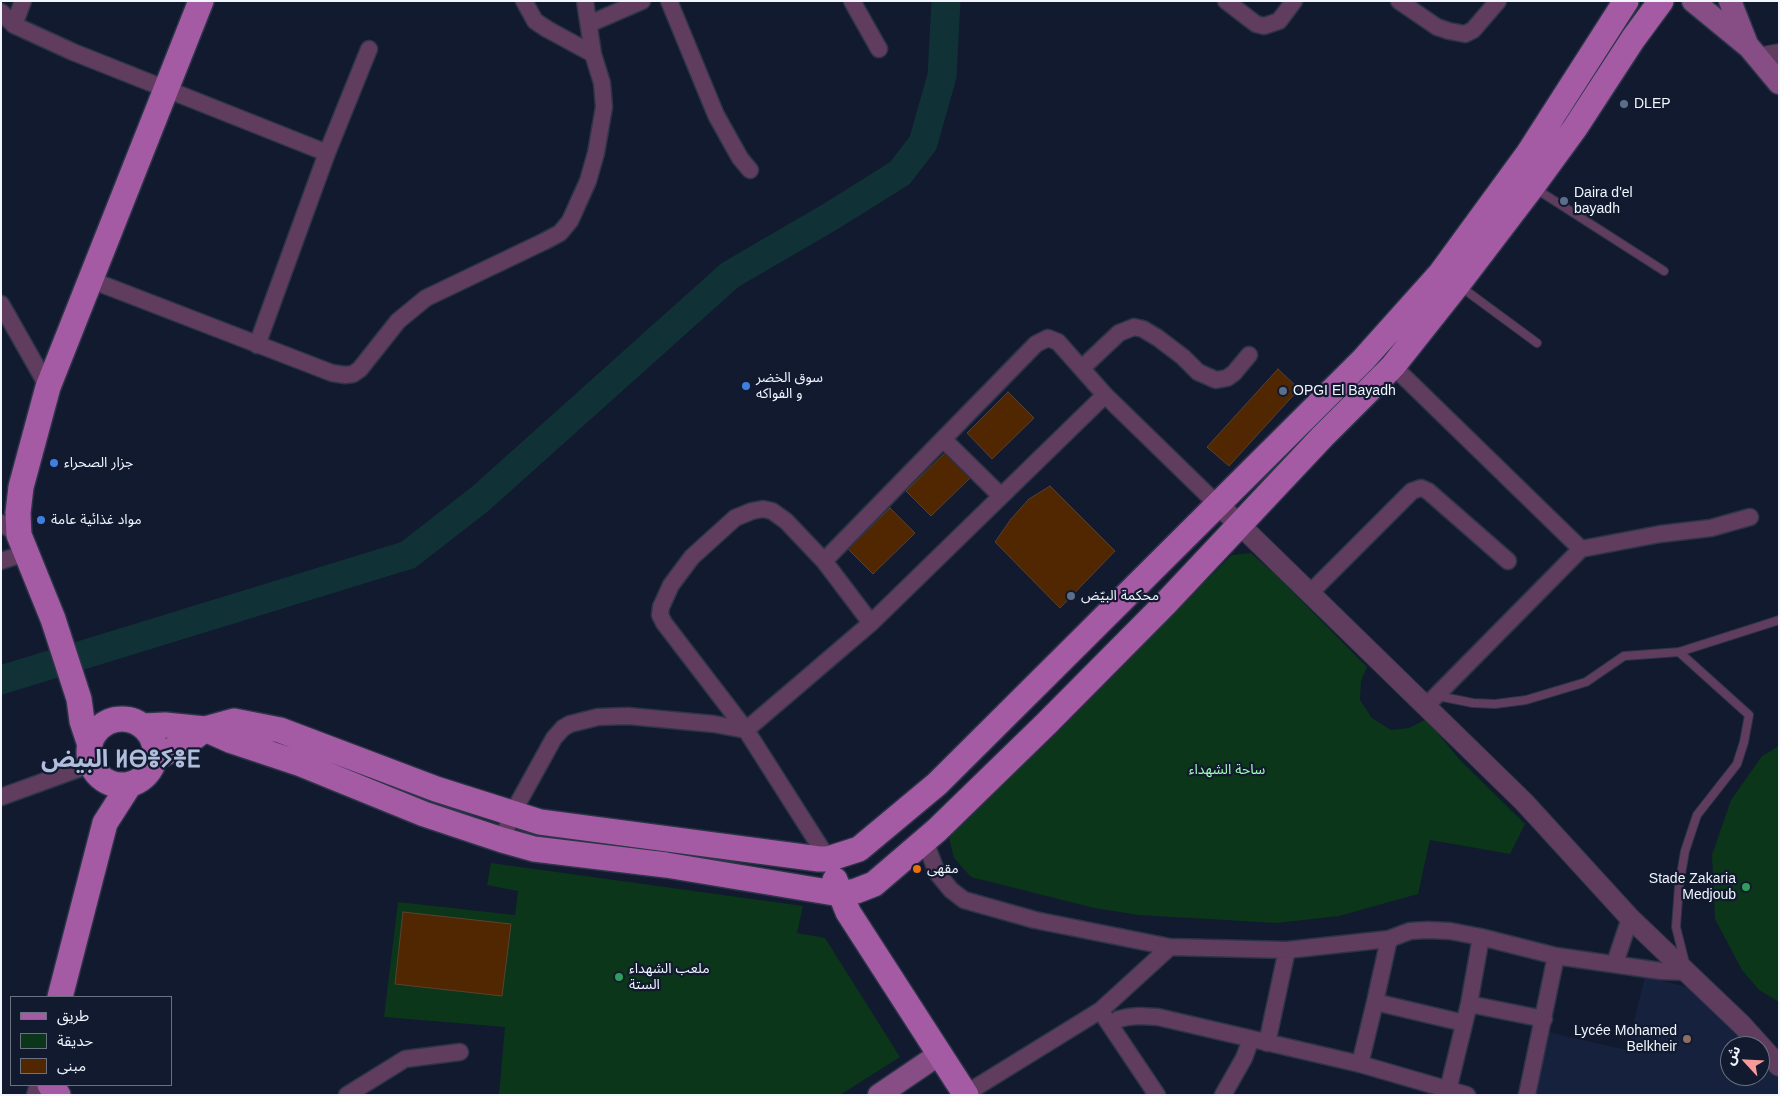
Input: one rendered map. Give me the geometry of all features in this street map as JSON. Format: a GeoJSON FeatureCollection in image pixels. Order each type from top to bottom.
{"type":"FeatureCollection","features":[{"type":"Feature","properties":{"kind":"main road"},"geometry":{"type":"LineString","coordinates":[[143,726],[154,743],[155,758],[149,772],[138,782],[116,785],[96,763],[82,721],[79,699],[53,619],[16,537],[22,487],[48,387],[201,1]]}},
{"type":"Feature","properties":{"kind":"main road"},"geometry":{"type":"LineString","coordinates":[[105,824],[96,763],[98,730],[112,721],[126,720],[143,726],[165,725],[205,729],[232,741],[301,764],[424,814],[534,849],[666,865],[840,894],[856,891],[874,884],[926,841],[1046,724],[1165,604],[1239,524],[1393,366],[1626,1]]}},
{"type":"Feature","properties":{"kind":"main road"},"geometry":{"type":"LineString","coordinates":[[155,758],[188,742],[205,729],[234,721],[280,730],[436,789],[540,822],[819,860],[859,849],[937,784],[1363,360],[1450,279],[1532,186],[1575,128],[1633,39],[1661,1]]}},
{"type":"Feature","properties":{"kind":"main road"},"geometry":{"type":"LineString","coordinates":[[1693,1],[1762,53]]}},
{"type":"Feature","properties":{"kind":"main road"},"geometry":{"type":"LineString","coordinates":[[1730,1],[1779,83]]}},
{"type":"Feature","properties":{"kind":"main road"},"geometry":{"type":"LineString","coordinates":[[1144,578],[1165,604]]}},
{"type":"Feature","properties":{"kind":"main road"},"geometry":{"type":"LineString","coordinates":[[79,699],[91,710],[112,721]]}},
{"type":"Feature","properties":{"kind":"main road"},"geometry":{"type":"LineString","coordinates":[[60,996],[105,824],[130,784]]}},
{"type":"Feature","properties":{"kind":"main road"},"geometry":{"type":"LineString","coordinates":[[828,858],[848,912],[938,1055],[966,1095]]}},
{"type":"Feature","properties":{"kind":"main road"},"geometry":{"type":"LineString","coordinates":[[879,1095],[938,1055]]}},
{"type":"Feature","properties":{"kind":"street"},"geometry":{"type":"LineString","coordinates":[[14,24],[23,1]]}},
{"type":"Feature","properties":{"kind":"street"},"geometry":{"type":"LineString","coordinates":[[524,1],[535,21],[593,54]]}},
{"type":"Feature","properties":{"kind":"street"},"geometry":{"type":"LineString","coordinates":[[91,280],[332,373],[353,374],[360,369],[398,320],[426,298],[560,233],[570,221],[584,189],[596,153],[604,107],[602,83],[593,54],[585,1]]}},
{"type":"Feature","properties":{"kind":"street"},"geometry":{"type":"LineString","coordinates":[[589,24],[642,1]]}},
{"type":"Feature","properties":{"kind":"street"},"geometry":{"type":"LineString","coordinates":[[669,1],[716,115],[740,158],[750,170]]}},
{"type":"Feature","properties":{"kind":"street"},"geometry":{"type":"LineString","coordinates":[[852,1],[878,48]]}},
{"type":"Feature","properties":{"kind":"street"},"geometry":{"type":"LineString","coordinates":[[1226,1],[1251,20],[1264,26],[1279,21],[1294,1]]}},
{"type":"Feature","properties":{"kind":"street"},"geometry":{"type":"LineString","coordinates":[[1399,1],[1436,27],[1465,34],[1473,30],[1498,1]]}},
{"type":"Feature","properties":{"kind":"street"},"geometry":{"type":"LineString","coordinates":[[1,12],[14,24],[73,52],[327,153]]}},
{"type":"Feature","properties":{"kind":"street"},"geometry":{"type":"LineString","coordinates":[[257,345],[327,153],[369,48]]}},
{"type":"Feature","properties":{"kind":"street"},"geometry":{"type":"LineString","coordinates":[[2,306],[48,387]]}},
{"type":"Feature","properties":{"kind":"street"},"geometry":{"type":"LineString","coordinates":[[1082,368],[1119,333],[1134,327],[1142,329],[1158,338],[1183,357],[1198,372],[1216,380],[1227,378],[1234,373],[1249,355]]}},
{"type":"Feature","properties":{"kind":"street"},"geometry":{"type":"LineString","coordinates":[[824,561],[1036,344],[1052,339],[1058,342],[1105,395],[1218,505],[1310,593],[1431,701],[1630,918],[1742,1025],[1779,1066]]}},
{"type":"Feature","properties":{"kind":"street"},"geometry":{"type":"LineString","coordinates":[[1393,366],[1581,549]]}},
{"type":"Feature","properties":{"kind":"street"},"geometry":{"type":"LineString","coordinates":[[746,730],[871,623],[1105,395]]}},
{"type":"Feature","properties":{"kind":"street"},"geometry":{"type":"LineString","coordinates":[[943,439],[1001,496]]}},
{"type":"Feature","properties":{"kind":"street"},"geometry":{"type":"LineString","coordinates":[[1310,593],[1406,496],[1412,491],[1421,488],[1428,490],[1508,561]]}},
{"type":"Feature","properties":{"kind":"street"},"geometry":{"type":"LineString","coordinates":[[828,858],[746,730],[664,623],[660,614],[663,601],[671,585],[692,557],[735,518],[763,509],[772,511],[786,521],[824,561],[871,623]]}},
{"type":"Feature","properties":{"kind":"street"},"geometry":{"type":"LineString","coordinates":[[1431,701],[1581,549],[1660,534],[1711,528],[1750,517]]}},
{"type":"Feature","properties":{"kind":"street"},"geometry":{"type":"LineString","coordinates":[[1,561],[16,537]]}},
{"type":"Feature","properties":{"kind":"street"},"geometry":{"type":"LineString","coordinates":[[502,840],[512,814],[554,738],[563,728],[570,724],[598,717],[628,716],[714,724],[746,730]]}},
{"type":"Feature","properties":{"kind":"street"},"geometry":{"type":"LineString","coordinates":[[1,797],[96,763]]}},
{"type":"Feature","properties":{"kind":"street"},"geometry":{"type":"LineString","coordinates":[[926,841],[937,873],[950,890],[964,900],[1036,920],[1170,947],[1287,950],[1389,939],[1410,931],[1450,931],[1556,956],[1616,963],[1661,971],[1687,972]]}},
{"type":"Feature","properties":{"kind":"street"},"geometry":{"type":"LineString","coordinates":[[1616,963],[1630,918]]}},
{"type":"Feature","properties":{"kind":"street"},"geometry":{"type":"LineString","coordinates":[[1448,1090],[1470,1004],[1481,937]]}},
{"type":"Feature","properties":{"kind":"street"},"geometry":{"type":"LineString","coordinates":[[1360,1064],[1376,1002],[1389,939]]}},
{"type":"Feature","properties":{"kind":"street"},"geometry":{"type":"LineString","coordinates":[[966,1095],[1101,1010],[1170,947]]}},
{"type":"Feature","properties":{"kind":"street"},"geometry":{"type":"LineString","coordinates":[[1267,1043],[1287,950]]}},
{"type":"Feature","properties":{"kind":"street"},"geometry":{"type":"LineString","coordinates":[[1527,1095],[1556,956]]}},
{"type":"Feature","properties":{"kind":"street"},"geometry":{"type":"LineString","coordinates":[[1376,1002],[1464,1023]]}},
{"type":"Feature","properties":{"kind":"street"},"geometry":{"type":"LineString","coordinates":[[1470,1004],[1544,1019]]}},
{"type":"Feature","properties":{"kind":"street"},"geometry":{"type":"LineString","coordinates":[[1101,1010],[1157,1095]]}},
{"type":"Feature","properties":{"kind":"street"},"geometry":{"type":"LineString","coordinates":[[1110,1025],[1128,1017],[1158,1018],[1360,1064],[1467,1095]]}},
{"type":"Feature","properties":{"kind":"street"},"geometry":{"type":"LineString","coordinates":[[1224,1095],[1244,1058],[1251,1039]]}},
{"type":"Feature","properties":{"kind":"street"},"geometry":{"type":"LineString","coordinates":[[347,1095],[405,1059],[460,1052]]}},
{"type":"Feature","properties":{"kind":"lane"},"geometry":{"type":"LineString","coordinates":[[1532,186],[1664,271]]}},
{"type":"Feature","properties":{"kind":"lane"},"geometry":{"type":"LineString","coordinates":[[1450,279],[1537,343]]}},
{"type":"Feature","properties":{"kind":"lane"},"geometry":{"type":"LineString","coordinates":[[1431,701],[1495,704],[1526,700],[1586,682],[1624,656],[1679,652],[1779,620]]}},
{"type":"Feature","properties":{"kind":"lane"},"geometry":{"type":"LineString","coordinates":[[1679,652],[1749,715],[1744,742],[1737,764],[1697,815],[1685,851],[1679,886],[1676,927],[1687,972]]}},
{"type":"Feature","properties":{"kind":"shaded area","name":"Lycée Mohamed Belkheir"},"geometry":{"type":"Polygon","coordinates":[[[1645,976],[1697,990],[1741,1036],[1720,1036],[1720,1086],[1770,1086],[1770,1067],[1779,1076],[1779,1095],[1534,1095],[1548,1032],[1627,1050],[1645,976]]]}},
{"type":"Feature","properties":{"kind":"green space","name":"ساحة الشهداء"},"geometry":{"type":"Polygon","coordinates":[[[1251,553],[1276,575],[1367,667],[1361,681],[1360,700],[1372,718],[1391,730],[1409,728],[1426,719],[1460,760],[1525,824],[1510,854],[1430,840],[1418,894],[1339,916],[1277,923],[1139,915],[1094,908],[971,877],[954,858],[949,838],[965,814],[1126,660],[1232,555],[1251,553]]]}},
{"type":"Feature","properties":{"kind":"green space","name":"Stade Zakaria Medjoub"},"geometry":{"type":"Polygon","coordinates":[[[1779,746],[1779,1002],[1759,990],[1742,970],[1715,919],[1712,855],[1731,800],[1762,756],[1779,746]]]}},
{"type":"Feature","properties":{"kind":"green space","name":"ملعب الشهداء الستة"},"geometry":{"type":"Polygon","coordinates":[[[491,863],[803,906],[797,933],[825,938],[900,1057],[840,1095],[499,1095],[505,1027],[384,1017],[398,902],[515,915],[518,891],[487,885],[491,863]]]}},
{"type":"Feature","properties":{"kind":"building"},"geometry":{"type":"Polygon","coordinates":[[[1278,369],[1299,389],[1229,466],[1207,447],[1278,369]]]}},
{"type":"Feature","properties":{"kind":"building"},"geometry":{"type":"Polygon","coordinates":[[[1008,392],[1034,418],[992,459],[967,433],[1008,392]]]}},
{"type":"Feature","properties":{"kind":"building"},"geometry":{"type":"Polygon","coordinates":[[[948,450],[973,475],[931,516],[906,491],[948,450]]]}},
{"type":"Feature","properties":{"kind":"building"},"geometry":{"type":"Polygon","coordinates":[[[1050,486],[1115,551],[1060,608],[995,542],[1011,519],[1029,499],[1050,486]]]}},
{"type":"Feature","properties":{"kind":"building"},"geometry":{"type":"Polygon","coordinates":[[[890,508],[915,533],[873,574],[848,549],[890,508]]]}},
{"type":"Feature","properties":{"kind":"building"},"geometry":{"type":"Polygon","coordinates":[[[403,912],[511,924],[502,996],[395,984],[403,912]]]}},
{"type":"Feature","properties":{"kind":"waterway"},"geometry":{"type":"LineString","coordinates":[[1,680],[408,555],[480,499],[730,275],[833,215],[900,173],[923,143],[942,76],[946,1]]}},
{"type":"Feature","properties":{"kind":"place","name":"DLEP"},"geometry":{"type":"Point","coordinates":[1624,104]}},
{"type":"Feature","properties":{"kind":"place","name":"Daira d'el bayadh"},"geometry":{"type":"Point","coordinates":[1564,201]}},
{"type":"Feature","properties":{"kind":"place","name":"سوق الخضر و الفواكه"},"geometry":{"type":"Point","coordinates":[746,386]}},
{"type":"Feature","properties":{"kind":"place","name":"OPGI El Bayadh"},"geometry":{"type":"Point","coordinates":[1283,391]}},
{"type":"Feature","properties":{"kind":"place","name":"جزار الصحراء"},"geometry":{"type":"Point","coordinates":[54,463]}},
{"type":"Feature","properties":{"kind":"place","name":"مواد غذائية عامة"},"geometry":{"type":"Point","coordinates":[41,520]}},
{"type":"Feature","properties":{"kind":"place","name":"محكمة البيّض"},"geometry":{"type":"Point","coordinates":[1071,596]}},
{"type":"Feature","properties":{"kind":"place","name":"مقهى"},"geometry":{"type":"Point","coordinates":[917,869]}},
{"type":"Feature","properties":{"kind":"place","name":"Stade Zakaria Medjoub"},"geometry":{"type":"Point","coordinates":[1746,887]}},
{"type":"Feature","properties":{"kind":"place","name":"ملعب الشهداء الستة"},"geometry":{"type":"Point","coordinates":[619,977]}},
{"type":"Feature","properties":{"kind":"place","name":"Lycée Mohamed Belkheir"},"geometry":{"type":"Point","coordinates":[1687,1039]}},
{"type":"Feature","properties":{"kind":"district","name":"البيض ⵍⴱⴻⵢⴻⴹ"},"geometry":{"type":"Point","coordinates":[121,760]}}]}
